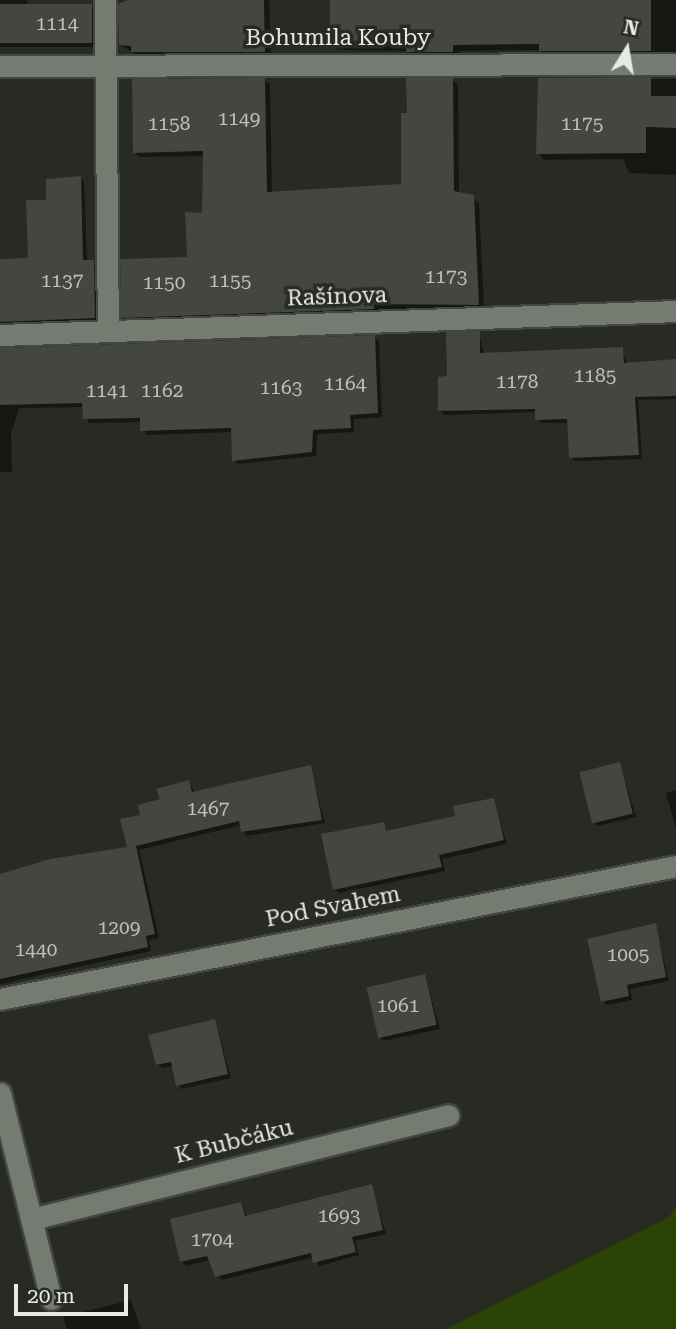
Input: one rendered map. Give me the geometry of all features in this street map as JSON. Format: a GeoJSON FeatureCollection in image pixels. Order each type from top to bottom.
{"type":"FeatureCollection","features":[{"type":"Feature","properties":{"kind":"street"},"geometry":{"type":"LineString","coordinates":[[104,0],[108,331]]}},
{"type":"Feature","properties":{"kind":"street","name":"Bohumila Kouby"},"geometry":{"type":"LineString","coordinates":[[0,66],[676,64]]}},
{"type":"Feature","properties":{"kind":"street","name":"Rašínova"},"geometry":{"type":"LineString","coordinates":[[0,335],[676,311]]}},
{"type":"Feature","properties":{"kind":"street","name":"Pod Svahem"},"geometry":{"type":"LineString","coordinates":[[0,999],[676,866]]}},
{"type":"Feature","properties":{"kind":"street"},"geometry":{"type":"LineString","coordinates":[[0,1093],[51,1298]]}},
{"type":"Feature","properties":{"kind":"street","name":"K Bubčáku"},"geometry":{"type":"LineString","coordinates":[[32,1219],[448,1115]]}},
{"type":"Feature","properties":{"kind":"green space"},"geometry":{"type":"Polygon","coordinates":[[[676,1206],[676,1329],[446,1329],[669,1217],[676,1206]]]}},
{"type":"Feature","properties":{"kind":"building"},"geometry":{"type":"Polygon","coordinates":[[[128,0],[264,0],[265,52],[131,52],[131,46],[119,45],[118,4],[128,0]]]}},
{"type":"Feature","properties":{"kind":"building"},"geometry":{"type":"Polygon","coordinates":[[[330,0],[651,0],[651,51],[539,51],[539,44],[453,45],[453,52],[406,52],[406,46],[330,45],[330,0]]]}},
{"type":"Feature","properties":{"kind":"building"},"geometry":{"type":"Polygon","coordinates":[[[0,4],[92,4],[92,43],[0,43],[0,4]]]}},
{"type":"Feature","properties":{"kind":"building"},"geometry":{"type":"Polygon","coordinates":[[[651,77],[651,96],[676,96],[676,128],[646,127],[646,153],[536,154],[538,78],[651,77]]]}},
{"type":"Feature","properties":{"kind":"building"},"geometry":{"type":"Polygon","coordinates":[[[265,78],[267,192],[401,184],[401,113],[407,113],[406,78],[453,78],[454,191],[474,195],[479,305],[374,304],[374,309],[121,318],[120,259],[187,257],[185,212],[202,213],[203,151],[133,153],[132,79],[265,78]]]}},
{"type":"Feature","properties":{"kind":"building"},"geometry":{"type":"Polygon","coordinates":[[[81,176],[83,260],[94,260],[95,318],[0,322],[0,259],[28,258],[26,200],[46,200],[46,179],[81,176]]]}},
{"type":"Feature","properties":{"kind":"building"},"geometry":{"type":"Polygon","coordinates":[[[480,331],[480,353],[623,347],[624,363],[676,359],[676,396],[635,397],[639,455],[569,458],[567,419],[535,420],[535,409],[438,411],[438,377],[447,376],[446,332],[480,331]]]}},
{"type":"Feature","properties":{"kind":"building"},"geometry":{"type":"Polygon","coordinates":[[[375,335],[378,413],[350,415],[351,428],[313,430],[312,452],[232,461],[231,428],[140,431],[140,418],[83,419],[82,403],[0,405],[0,348],[375,335]]]}},
{"type":"Feature","properties":{"kind":"building"},"geometry":{"type":"Polygon","coordinates":[[[620,762],[633,813],[592,824],[579,772],[620,762]]]}},
{"type":"Feature","properties":{"kind":"building"},"geometry":{"type":"Polygon","coordinates":[[[311,765],[322,820],[241,832],[239,821],[136,846],[155,934],[146,936],[148,947],[0,979],[0,874],[50,859],[127,847],[120,819],[140,815],[138,805],[160,799],[156,789],[189,780],[192,792],[311,765]]]}},
{"type":"Feature","properties":{"kind":"building"},"geometry":{"type":"Polygon","coordinates":[[[494,798],[504,840],[439,855],[442,867],[333,890],[321,834],[384,822],[386,831],[455,816],[453,806],[494,798]]]}},
{"type":"Feature","properties":{"kind":"building"},"geometry":{"type":"Polygon","coordinates":[[[656,923],[666,977],[627,985],[629,996],[601,1002],[587,939],[656,923]]]}},
{"type":"Feature","properties":{"kind":"building"},"geometry":{"type":"Polygon","coordinates":[[[425,974],[437,1025],[378,1038],[367,987],[425,974]]]}},
{"type":"Feature","properties":{"kind":"building"},"geometry":{"type":"Polygon","coordinates":[[[215,1019],[228,1074],[176,1086],[171,1062],[156,1065],[148,1035],[215,1019]]]}},
{"type":"Feature","properties":{"kind":"building"},"geometry":{"type":"Polygon","coordinates":[[[372,1184],[383,1230],[352,1237],[356,1252],[313,1263],[311,1253],[215,1277],[207,1256],[180,1262],[170,1219],[241,1202],[245,1216],[372,1184]]]}}]}
